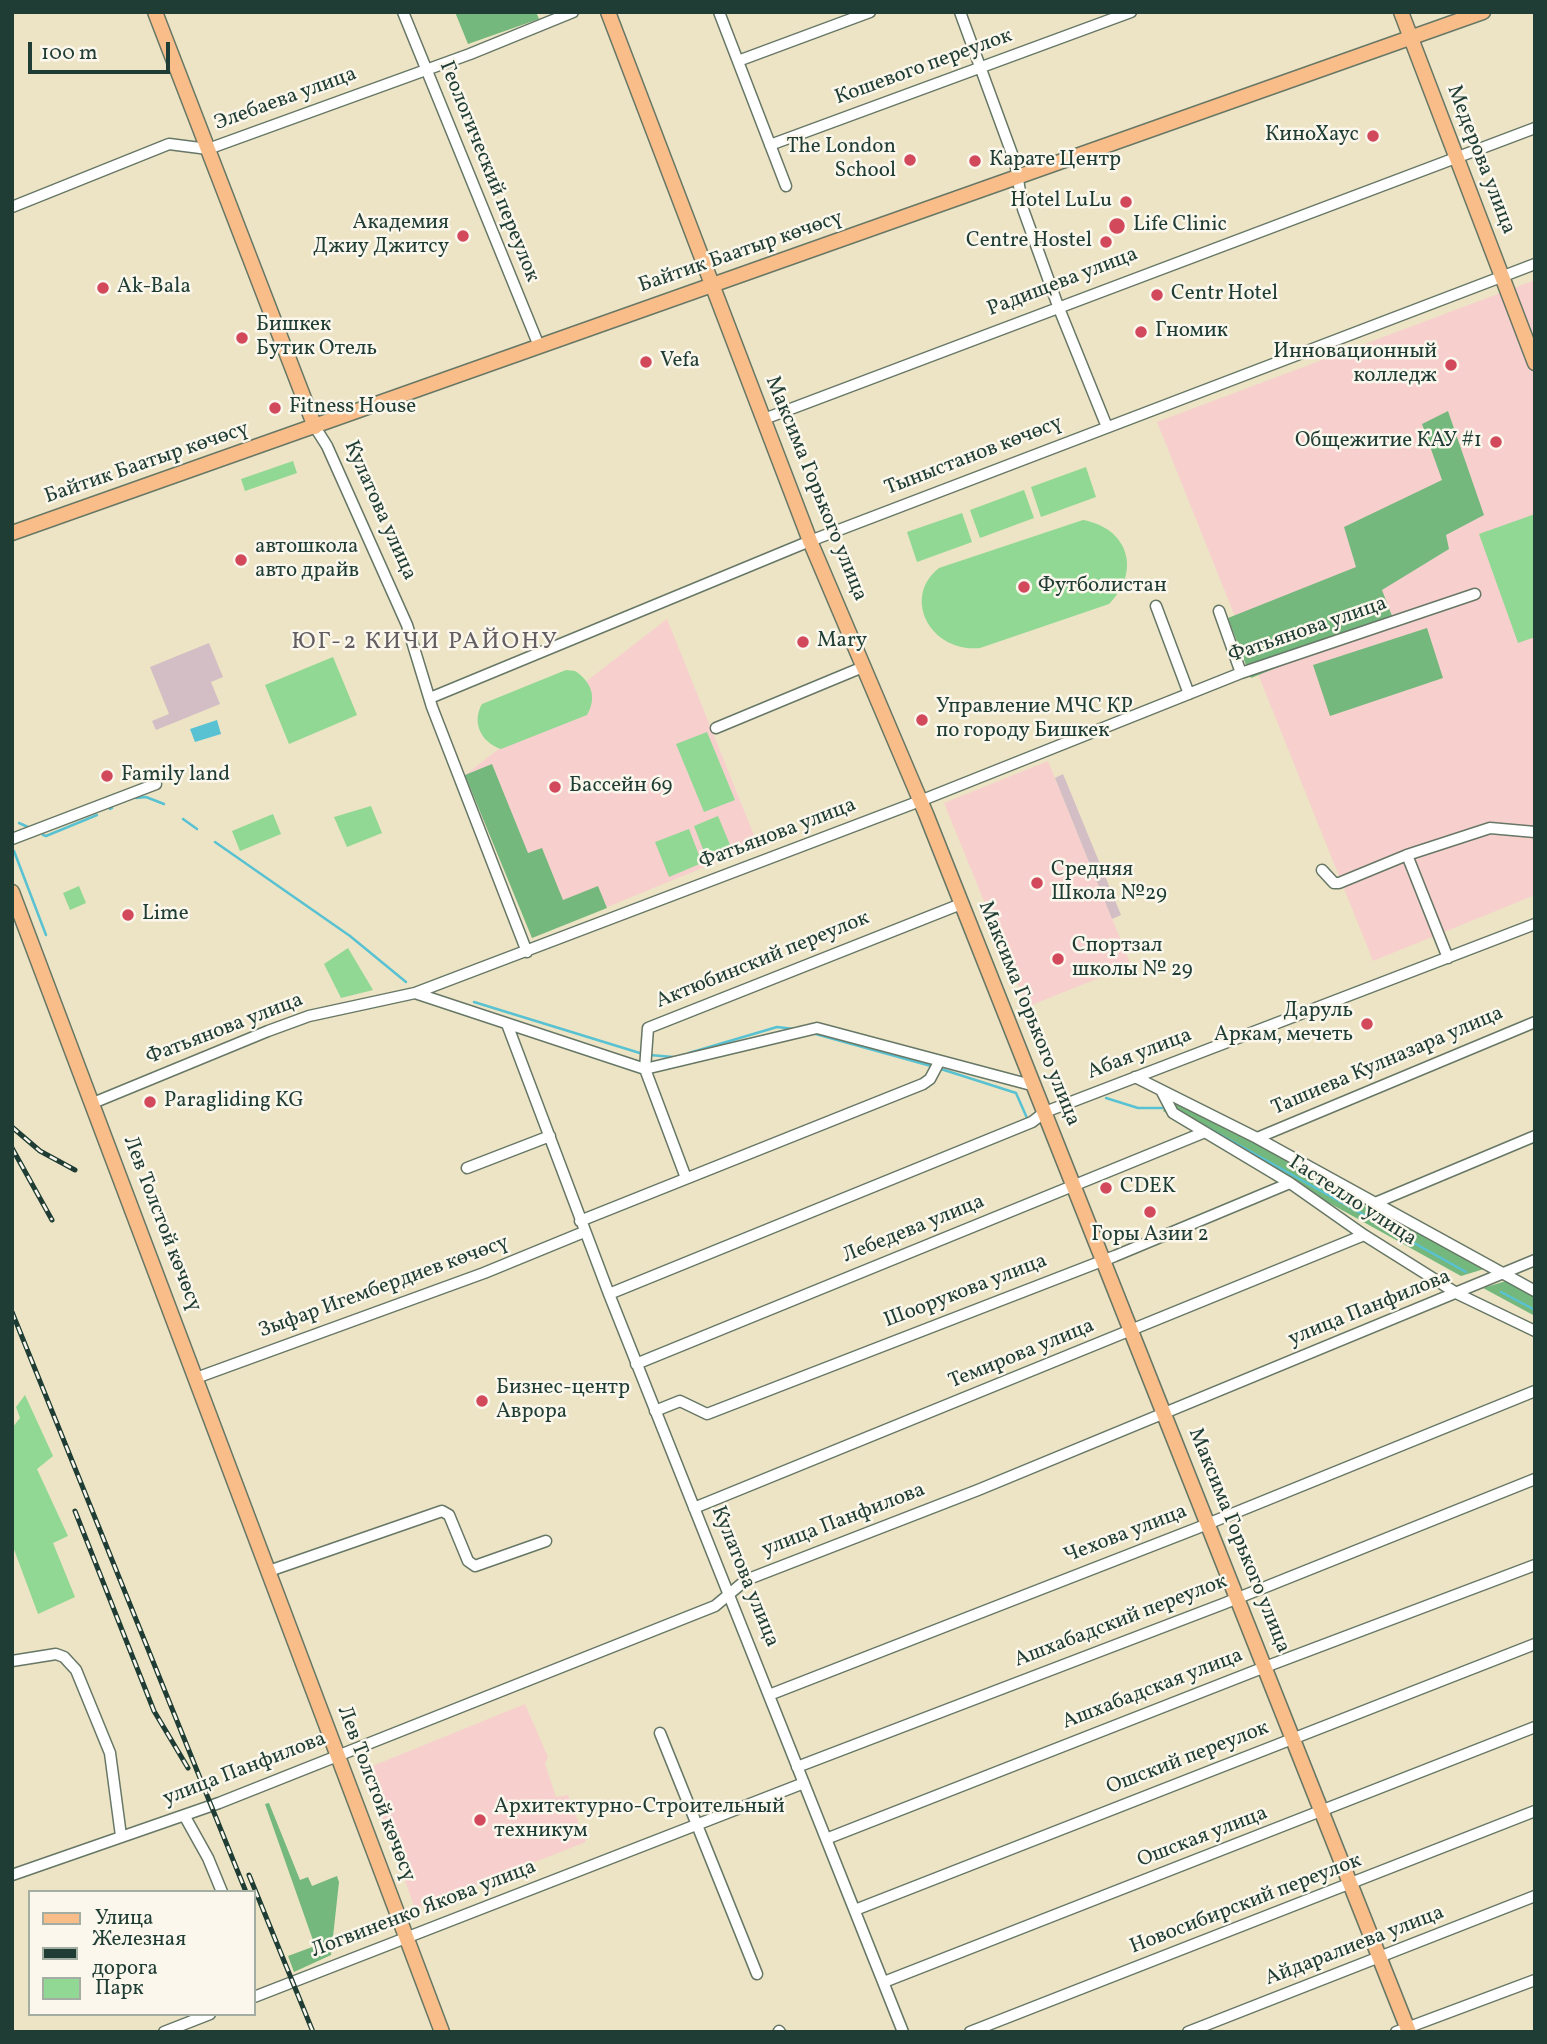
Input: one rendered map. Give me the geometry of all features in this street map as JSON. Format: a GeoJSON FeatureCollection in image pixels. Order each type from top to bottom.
{"type":"FeatureCollection","features":[{"type":"Feature","properties":{"kind":"main road","name":"Кулатова улица"},"geometry":{"type":"LineString","coordinates":[[155,12],[315,427]]}},
{"type":"Feature","properties":{"kind":"main road","name":"Максима Горького улица"},"geometry":{"type":"LineString","coordinates":[[608,12],[810,541],[920,801],[1035,1086],[1380,1958],[1404,2030]]}},
{"type":"Feature","properties":{"kind":"main road","name":"Медерова улица"},"geometry":{"type":"LineString","coordinates":[[1402,12],[1535,363]]}},
{"type":"Feature","properties":{"kind":"main road","name":"Байтик Баатыр көчөсү"},"geometry":{"type":"LineString","coordinates":[[12,533],[684,294],[713,287],[1483,12]]}},
{"type":"Feature","properties":{"kind":"main road","name":"Лев Толстой көчөсү"},"geometry":{"type":"LineString","coordinates":[[12,892],[442,2032]]}},
{"type":"Feature","properties":{"kind":"street","name":"Геологический переулок"},"geometry":{"type":"LineString","coordinates":[[403,12],[539,346]]}},
{"type":"Feature","properties":{"kind":"street","name":"Элебаева улица"},"geometry":{"type":"LineString","coordinates":[[12,207],[169,144],[208,149],[425,70],[573,12]]}},
{"type":"Feature","properties":{"kind":"street"},"geometry":{"type":"LineString","coordinates":[[719,12],[786,186]]}},
{"type":"Feature","properties":{"kind":"street"},"geometry":{"type":"LineString","coordinates":[[738,61],[870,12]]}},
{"type":"Feature","properties":{"kind":"street"},"geometry":{"type":"LineString","coordinates":[[960,12],[1019,177],[1023,209],[1058,306],[1107,427]]}},
{"type":"Feature","properties":{"kind":"street","name":"Кошевого переулок"},"geometry":{"type":"LineString","coordinates":[[770,145],[1131,12]]}},
{"type":"Feature","properties":{"kind":"street","name":"Радищева улица"},"geometry":{"type":"LineString","coordinates":[[764,419],[1535,128]]}},
{"type":"Feature","properties":{"kind":"street","name":"Тыныстанов көчөсү"},"geometry":{"type":"LineString","coordinates":[[430,698],[810,541],[1535,264]]}},
{"type":"Feature","properties":{"kind":"street","name":"Кулатова улица"},"geometry":{"type":"LineString","coordinates":[[315,427],[327,446],[407,625],[430,698],[527,952]]}},
{"type":"Feature","properties":{"kind":"street","name":"Фатьянова улица"},"geometry":{"type":"LineString","coordinates":[[93,1104],[309,1016],[415,993],[920,801],[1241,673],[1475,594]]}},
{"type":"Feature","properties":{"kind":"street"},"geometry":{"type":"LineString","coordinates":[[1156,606],[1189,694]]}},
{"type":"Feature","properties":{"kind":"street"},"geometry":{"type":"LineString","coordinates":[[1219,611],[1241,673]]}},
{"type":"Feature","properties":{"kind":"street"},"geometry":{"type":"LineString","coordinates":[[716,728],[863,667]]}},
{"type":"Feature","properties":{"kind":"street"},"geometry":{"type":"LineString","coordinates":[[12,839],[156,784]]}},
{"type":"Feature","properties":{"kind":"street"},"geometry":{"type":"LineString","coordinates":[[1322,870],[1334,883],[1339,883],[1407,855],[1490,828],[1535,832]]}},
{"type":"Feature","properties":{"kind":"street"},"geometry":{"type":"LineString","coordinates":[[1407,855],[1448,958]]}},
{"type":"Feature","properties":{"kind":"street","name":"Актюбинский переулок"},"geometry":{"type":"LineString","coordinates":[[686,1178],[645,1069],[648,1028],[961,904]]}},
{"type":"Feature","properties":{"kind":"street","name":"Абая улица"},"geometry":{"type":"LineString","coordinates":[[609,1294],[1028,1124],[1045,1112],[1535,924]]}},
{"type":"Feature","properties":{"kind":"street"},"geometry":{"type":"LineString","coordinates":[[415,993],[645,1069],[817,1028],[1035,1086]]}},
{"type":"Feature","properties":{"kind":"street","name":"Ташиева Кулназара улица"},"geometry":{"type":"LineString","coordinates":[[1257,1138],[1535,1022]]}},
{"type":"Feature","properties":{"kind":"street","name":"Кулатова улица"},"geometry":{"type":"LineString","coordinates":[[507,1024],[584,1232],[904,2032]]}},
{"type":"Feature","properties":{"kind":"street"},"geometry":{"type":"LineString","coordinates":[[580,1221],[923,1084],[930,1079],[939,1062]]}},
{"type":"Feature","properties":{"kind":"street","name":"Гастелло улица"},"geometry":{"type":"LineString","coordinates":[[1136,1077],[1257,1138],[1535,1291]]}},
{"type":"Feature","properties":{"kind":"street","name":"Гастелло улица"},"geometry":{"type":"LineString","coordinates":[[1161,1090],[1173,1113],[1290,1183],[1364,1235],[1458,1294],[1535,1331]]}},
{"type":"Feature","properties":{"kind":"street","name":"Лебедева улица"},"geometry":{"type":"LineString","coordinates":[[636,1364],[1205,1132]]}},
{"type":"Feature","properties":{"kind":"street"},"geometry":{"type":"LineString","coordinates":[[467,1168],[550,1136]]}},
{"type":"Feature","properties":{"kind":"street"},"geometry":{"type":"LineString","coordinates":[[1375,1203],[1535,1136]]}},
{"type":"Feature","properties":{"kind":"street","name":"Шоорукова улица"},"geometry":{"type":"LineString","coordinates":[[655,1411],[680,1401],[707,1414],[1104,1260],[1290,1183]]}},
{"type":"Feature","properties":{"kind":"street","name":"Зыфар Игембердиев көчөсү"},"geometry":{"type":"LineString","coordinates":[[196,1378],[484,1273],[584,1232]]}},
{"type":"Feature","properties":{"kind":"street","name":"Темирова улица"},"geometry":{"type":"LineString","coordinates":[[694,1508],[1364,1235]]}},
{"type":"Feature","properties":{"kind":"street","name":"улица Панфилова"},"geometry":{"type":"LineString","coordinates":[[12,1875],[184,1815],[715,1605],[746,1580],[978,1490],[1535,1260]]}},
{"type":"Feature","properties":{"kind":"street","name":"Чехова улица"},"geometry":{"type":"LineString","coordinates":[[768,1695],[1208,1524],[1535,1391]]}},
{"type":"Feature","properties":{"kind":"street","name":"Ашхабадский переулок"},"geometry":{"type":"LineString","coordinates":[[797,1767],[1238,1598],[1535,1479]]}},
{"type":"Feature","properties":{"kind":"street"},"geometry":{"type":"LineString","coordinates":[[269,1571],[442,1511],[449,1515],[468,1561],[475,1566],[546,1541]]}},
{"type":"Feature","properties":{"kind":"street","name":"Ашхабадская улица"},"geometry":{"type":"LineString","coordinates":[[826,1839],[1265,1667],[1535,1565]]}},
{"type":"Feature","properties":{"kind":"street","name":"Ошский переулок"},"geometry":{"type":"LineString","coordinates":[[855,1910],[1535,1644]]}},
{"type":"Feature","properties":{"kind":"street"},"geometry":{"type":"LineString","coordinates":[[12,1661],[56,1654],[64,1657],[76,1670],[110,1753],[121,1836]]}},
{"type":"Feature","properties":{"kind":"street","name":"Ошская улица"},"geometry":{"type":"LineString","coordinates":[[884,1982],[1322,1813],[1535,1727]]}},
{"type":"Feature","properties":{"kind":"street"},"geometry":{"type":"LineString","coordinates":[[660,1733],[757,1974]]}},
{"type":"Feature","properties":{"kind":"street","name":"Логвиненко Якова улица"},"geometry":{"type":"LineString","coordinates":[[256,1994],[804,1783]]}},
{"type":"Feature","properties":{"kind":"street","name":"Новосибирский переулок"},"geometry":{"type":"LineString","coordinates":[[970,2032],[1535,1811]]}},
{"type":"Feature","properties":{"kind":"street"},"geometry":{"type":"LineString","coordinates":[[184,1815],[208,1858],[221,1890]]}},
{"type":"Feature","properties":{"kind":"street","name":"Айдаралиева улица"},"geometry":{"type":"LineString","coordinates":[[1188,2032],[1535,1896]]}},
{"type":"Feature","properties":{"kind":"street"},"geometry":{"type":"LineString","coordinates":[[1404,2030],[1535,1980]]}},
{"type":"Feature","properties":{"kind":"street"},"geometry":{"type":"LineString","coordinates":[[164,2032],[205,2016]]}},
{"type":"Feature","properties":{"kind":"shaded area"},"geometry":{"type":"Polygon","coordinates":[[[1535,280],[1535,895],[1373,961],[1157,422],[1535,280]]]}},
{"type":"Feature","properties":{"kind":"shaded area"},"geometry":{"type":"Polygon","coordinates":[[[667,619],[758,845],[532,938],[465,775],[667,619]]]}},
{"type":"Feature","properties":{"kind":"shaded area"},"geometry":{"type":"Polygon","coordinates":[[[209,643],[223,677],[211,682],[220,704],[156,730],[152,721],[169,714],[150,667],[209,643]]]}},
{"type":"Feature","properties":{"kind":"shaded area","name":"Средняя Школа №29"},"geometry":{"type":"Polygon","coordinates":[[[1048,761],[1131,965],[1027,1007],[944,803],[1048,761]]]}},
{"type":"Feature","properties":{"kind":"shaded area"},"geometry":{"type":"Polygon","coordinates":[[[1063,774],[1121,915],[1112,919],[1055,778],[1063,774]]]}},
{"type":"Feature","properties":{"kind":"shaded area","name":"Архитектурно-Строительный техникум"},"geometry":{"type":"Polygon","coordinates":[[[525,1704],[548,1757],[545,1764],[556,1797],[568,1795],[586,1842],[415,1909],[365,1769],[525,1704]]]}},
{"type":"Feature","properties":{"kind":"green space"},"geometry":{"type":"Polygon","coordinates":[[[455,12],[536,12],[539,19],[468,44],[455,12]]]}},
{"type":"Feature","properties":{"kind":"green space"},"geometry":{"type":"Polygon","coordinates":[[[1448,411],[1484,515],[1446,535],[1449,549],[1382,590],[1394,621],[1251,678],[1228,618],[1356,567],[1344,527],[1442,480],[1422,424],[1448,411]]]}},
{"type":"Feature","properties":{"kind":"green space"},"geometry":{"type":"Polygon","coordinates":[[[293,461],[297,473],[245,491],[241,479],[293,461]]]}},
{"type":"Feature","properties":{"kind":"green space","name":"Футболистан"},"geometry":{"type":"Polygon","coordinates":[[[1086,467],[1096,497],[1041,517],[1031,487],[1086,467]]]}},
{"type":"Feature","properties":{"kind":"green space","name":"Футболистан"},"geometry":{"type":"Polygon","coordinates":[[[1024,490],[1034,518],[980,538],[970,510],[1024,490]]]}},
{"type":"Feature","properties":{"kind":"green space"},"geometry":{"type":"Polygon","coordinates":[[[962,513],[972,542],[917,562],[907,532],[962,513]]]}},
{"type":"Feature","properties":{"kind":"green space"},"geometry":{"type":"Polygon","coordinates":[[[1535,514],[1535,637],[1518,643],[1479,534],[1535,514]]]}},
{"type":"Feature","properties":{"kind":"green space","name":"Футболистан"},"geometry":{"type":"Polygon","coordinates":[[[1083,520],[1111,532],[1120,541],[1125,553],[1125,578],[1109,604],[980,648],[963,647],[948,642],[935,633],[922,608],[922,594],[928,580],[939,568],[1083,520]]]}},
{"type":"Feature","properties":{"kind":"green space"},"geometry":{"type":"Polygon","coordinates":[[[1427,628],[1443,678],[1330,716],[1313,665],[1427,628]]]}},
{"type":"Feature","properties":{"kind":"green space"},"geometry":{"type":"Polygon","coordinates":[[[333,657],[357,715],[289,744],[265,685],[333,657]]]}},
{"type":"Feature","properties":{"kind":"green space"},"geometry":{"type":"Polygon","coordinates":[[[566,670],[575,671],[589,685],[592,702],[587,715],[501,749],[488,742],[478,725],[482,704],[566,670]]]}},
{"type":"Feature","properties":{"kind":"green space"},"geometry":{"type":"Polygon","coordinates":[[[707,732],[735,800],[704,812],[676,744],[707,732]]]}},
{"type":"Feature","properties":{"kind":"green space"},"geometry":{"type":"Polygon","coordinates":[[[492,764],[528,853],[542,848],[563,900],[598,886],[607,908],[532,938],[465,775],[492,764]]]}},
{"type":"Feature","properties":{"kind":"green space"},"geometry":{"type":"Polygon","coordinates":[[[371,806],[382,833],[347,847],[334,817],[371,806]]]}},
{"type":"Feature","properties":{"kind":"green space"},"geometry":{"type":"Polygon","coordinates":[[[273,814],[281,834],[240,851],[232,831],[273,814]]]}},
{"type":"Feature","properties":{"kind":"green space"},"geometry":{"type":"Polygon","coordinates":[[[718,816],[733,852],[708,862],[694,826],[718,816]]]}},
{"type":"Feature","properties":{"kind":"green space"},"geometry":{"type":"Polygon","coordinates":[[[689,829],[702,863],[669,877],[655,842],[689,829]]]}},
{"type":"Feature","properties":{"kind":"green space"},"geometry":{"type":"Polygon","coordinates":[[[79,886],[86,903],[70,910],[63,893],[79,886]]]}},
{"type":"Feature","properties":{"kind":"green space"},"geometry":{"type":"Polygon","coordinates":[[[348,948],[373,990],[341,998],[324,964],[348,948]]]}},
{"type":"Feature","properties":{"kind":"green space"},"geometry":{"type":"Polygon","coordinates":[[[1171,1096],[1484,1269],[1461,1276],[1163,1111],[1171,1096]]]}},
{"type":"Feature","properties":{"kind":"green space"},"geometry":{"type":"Polygon","coordinates":[[[1506,1281],[1535,1297],[1535,1316],[1483,1288],[1506,1281]]]}},
{"type":"Feature","properties":{"kind":"green space"},"geometry":{"type":"Polygon","coordinates":[[[25,1395],[53,1456],[37,1469],[68,1536],[53,1543],[75,1597],[38,1614],[12,1544],[12,1428],[20,1418],[16,1407],[25,1395]]]}},
{"type":"Feature","properties":{"kind":"green space"},"geometry":{"type":"Polygon","coordinates":[[[269,1803],[300,1880],[308,1877],[312,1886],[337,1876],[339,1882],[331,1955],[294,1972],[288,1956],[315,1946],[265,1804],[269,1803]]]}},
{"type":"Feature","properties":{"kind":"water"},"geometry":{"type":"Polygon","coordinates":[[[217,720],[221,734],[195,742],[190,729],[217,720]]]}},
{"type":"Feature","properties":{"kind":"waterway"},"geometry":{"type":"LineString","coordinates":[[136,798],[146,797],[164,804]]}},
{"type":"Feature","properties":{"kind":"waterway"},"geometry":{"type":"LineString","coordinates":[[43,835],[97,815]]}},
{"type":"Feature","properties":{"kind":"waterway"},"geometry":{"type":"LineString","coordinates":[[183,819],[197,829]]}},
{"type":"Feature","properties":{"kind":"waterway"},"geometry":{"type":"LineString","coordinates":[[19,823],[28,827]]}},
{"type":"Feature","properties":{"kind":"waterway"},"geometry":{"type":"LineString","coordinates":[[215,842],[350,936],[406,982]]}},
{"type":"Feature","properties":{"kind":"waterway"},"geometry":{"type":"LineString","coordinates":[[14,851],[46,935]]}},
{"type":"Feature","properties":{"kind":"waterway"},"geometry":{"type":"LineString","coordinates":[[474,1002],[643,1054]]}},
{"type":"Feature","properties":{"kind":"waterway"},"geometry":{"type":"LineString","coordinates":[[689,1053],[777,1027],[794,1029]]}},
{"type":"Feature","properties":{"kind":"waterway"},"geometry":{"type":"LineString","coordinates":[[812,1033],[931,1066]]}},
{"type":"Feature","properties":{"kind":"waterway"},"geometry":{"type":"LineString","coordinates":[[650,1055],[673,1057]]}},
{"type":"Feature","properties":{"kind":"waterway"},"geometry":{"type":"LineString","coordinates":[[941,1069],[1016,1093],[1027,1118]]}},
{"type":"Feature","properties":{"kind":"waterway"},"geometry":{"type":"LineString","coordinates":[[1106,1098],[1138,1108],[1163,1108]]}},
{"type":"Feature","properties":{"kind":"waterway"},"geometry":{"type":"LineString","coordinates":[[1194,1120],[1466,1272]]}},
{"type":"Feature","properties":{"kind":"waterway"},"geometry":{"type":"LineString","coordinates":[[1501,1292],[1535,1310]]}},
{"type":"Feature","properties":{"kind":"railway"},"geometry":{"type":"LineString","coordinates":[[12,1127],[40,1151],[75,1170]]}},
{"type":"Feature","properties":{"kind":"railway"},"geometry":{"type":"LineString","coordinates":[[12,1148],[52,1220]]}},
{"type":"Feature","properties":{"kind":"railway"},"geometry":{"type":"LineString","coordinates":[[12,1312],[245,1890]]}},
{"type":"Feature","properties":{"kind":"railway"},"geometry":{"type":"LineString","coordinates":[[75,1511],[154,1711],[188,1768]]}},
{"type":"Feature","properties":{"kind":"railway"},"geometry":{"type":"LineString","coordinates":[[249,1875],[255,1890]]}},
{"type":"Feature","properties":{"kind":"railway"},"geometry":{"type":"LineString","coordinates":[[256,1892],[313,2032]]}},
{"type":"Feature","properties":{"kind":"place","name":"КиноХаус"},"geometry":{"type":"Point","coordinates":[1373,136]}},
{"type":"Feature","properties":{"kind":"place","name":"The London School"},"geometry":{"type":"Point","coordinates":[910,160]}},
{"type":"Feature","properties":{"kind":"place","name":"Карате Центр"},"geometry":{"type":"Point","coordinates":[975,161]}},
{"type":"Feature","properties":{"kind":"place","name":"Hotel LuLu"},"geometry":{"type":"Point","coordinates":[1126,202]}},
{"type":"Feature","properties":{"kind":"place","name":"Life Clinic"},"geometry":{"type":"Point","coordinates":[1117,226]}},
{"type":"Feature","properties":{"kind":"place","name":"Академия Джиу Джитсу"},"geometry":{"type":"Point","coordinates":[463,236]}},
{"type":"Feature","properties":{"kind":"place","name":"Centre Hostel"},"geometry":{"type":"Point","coordinates":[1106,242]}},
{"type":"Feature","properties":{"kind":"place","name":"Ak-Bala"},"geometry":{"type":"Point","coordinates":[103,288]}},
{"type":"Feature","properties":{"kind":"place","name":"Centr Hotel"},"geometry":{"type":"Point","coordinates":[1157,295]}},
{"type":"Feature","properties":{"kind":"place","name":"Гномик"},"geometry":{"type":"Point","coordinates":[1141,332]}},
{"type":"Feature","properties":{"kind":"place","name":"Бишкек Бутик Отель"},"geometry":{"type":"Point","coordinates":[242,338]}},
{"type":"Feature","properties":{"kind":"place","name":"Vefa"},"geometry":{"type":"Point","coordinates":[646,362]}},
{"type":"Feature","properties":{"kind":"place","name":"Инновационный колледж"},"geometry":{"type":"Point","coordinates":[1451,365]}},
{"type":"Feature","properties":{"kind":"place","name":"Fitness House"},"geometry":{"type":"Point","coordinates":[275,408]}},
{"type":"Feature","properties":{"kind":"place","name":"Общежитие КАУ #1"},"geometry":{"type":"Point","coordinates":[1496,442]}},
{"type":"Feature","properties":{"kind":"place","name":"автошкола авто драйв"},"geometry":{"type":"Point","coordinates":[241,560]}},
{"type":"Feature","properties":{"kind":"place","name":"Футболистан"},"geometry":{"type":"Point","coordinates":[1024,587]}},
{"type":"Feature","properties":{"kind":"place","name":"Mary"},"geometry":{"type":"Point","coordinates":[803,642]}},
{"type":"Feature","properties":{"kind":"place","name":"Управление МЧС КР по городу Бишкек"},"geometry":{"type":"Point","coordinates":[922,720]}},
{"type":"Feature","properties":{"kind":"place","name":"Family land"},"geometry":{"type":"Point","coordinates":[107,776]}},
{"type":"Feature","properties":{"kind":"place","name":"Бассейн 69"},"geometry":{"type":"Point","coordinates":[555,787]}},
{"type":"Feature","properties":{"kind":"place","name":"Средняя Школа №29"},"geometry":{"type":"Point","coordinates":[1037,883]}},
{"type":"Feature","properties":{"kind":"place","name":"Lime"},"geometry":{"type":"Point","coordinates":[128,915]}},
{"type":"Feature","properties":{"kind":"place","name":"Спортзал школы № 29"},"geometry":{"type":"Point","coordinates":[1058,959]}},
{"type":"Feature","properties":{"kind":"place","name":"Даруль Аркам, мечеть"},"geometry":{"type":"Point","coordinates":[1367,1024]}},
{"type":"Feature","properties":{"kind":"place","name":"Paragliding KG"},"geometry":{"type":"Point","coordinates":[150,1102]}},
{"type":"Feature","properties":{"kind":"place","name":"CDEK"},"geometry":{"type":"Point","coordinates":[1106,1188]}},
{"type":"Feature","properties":{"kind":"place","name":"Горы Азии 2"},"geometry":{"type":"Point","coordinates":[1150,1212]}},
{"type":"Feature","properties":{"kind":"place","name":"Бизнес-центр Аврора"},"geometry":{"type":"Point","coordinates":[482,1401]}},
{"type":"Feature","properties":{"kind":"place","name":"Архитектурно-Строительный техникум"},"geometry":{"type":"Point","coordinates":[480,1820]}},
{"type":"Feature","properties":{"kind":"district","name":"ЮГ-2 КИЧИ РАЙОНУ"},"geometry":{"type":"Point","coordinates":[425,644]}}]}
